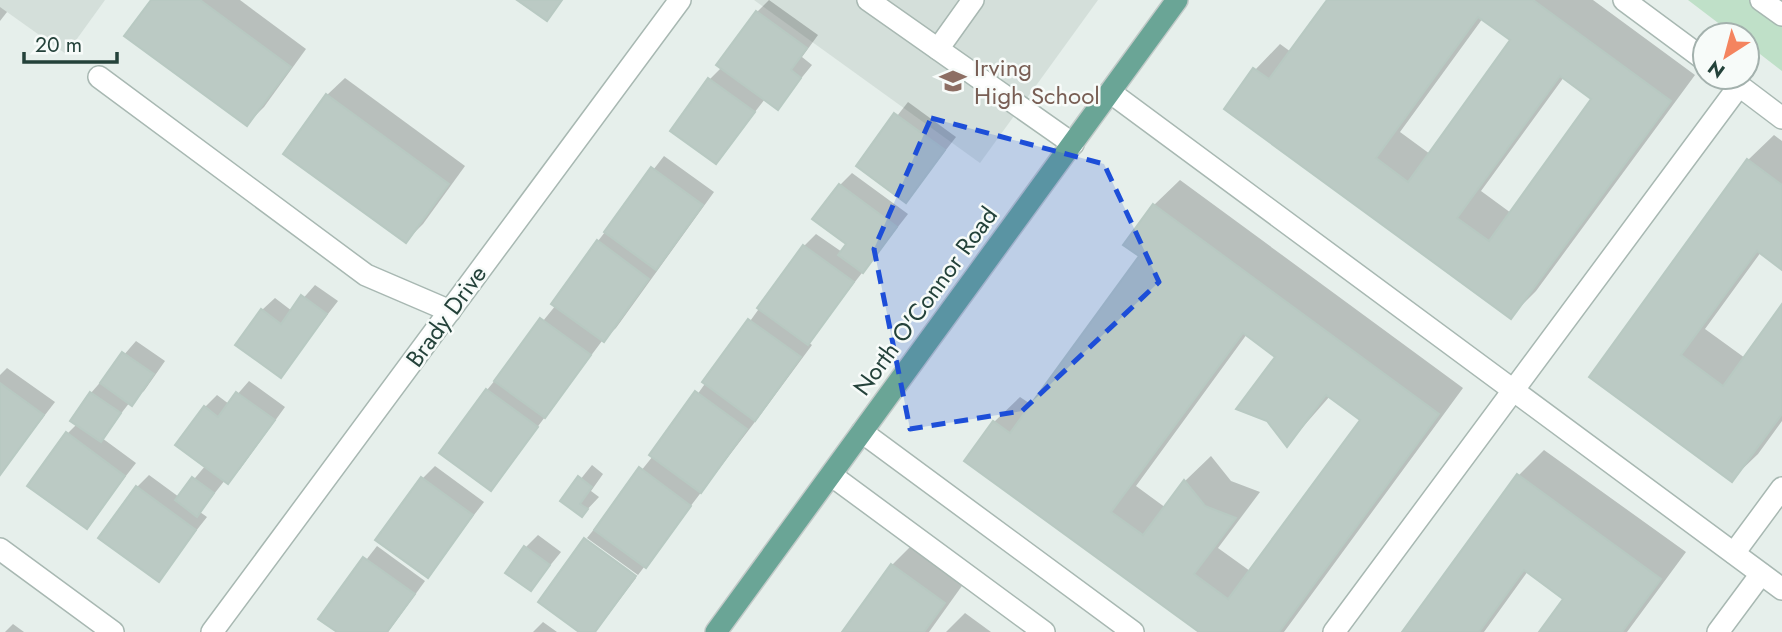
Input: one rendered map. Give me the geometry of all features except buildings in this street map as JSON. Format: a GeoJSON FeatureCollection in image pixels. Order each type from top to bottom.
{"type":"FeatureCollection","features":[{"type":"Feature","properties":{"kind":"main road","name":"North O'Connor Road"},"geometry":{"type":"LineString","coordinates":[[716,632],[1177,0]]}},
{"type":"Feature","properties":{"kind":"street","name":"Brady Drive"},"geometry":{"type":"LineString","coordinates":[[212,632],[680,0]]}},
{"type":"Feature","properties":{"kind":"street"},"geometry":{"type":"LineString","coordinates":[[868,0],[1073,144]]}},
{"type":"Feature","properties":{"kind":"street"},"geometry":{"type":"LineString","coordinates":[[938,49],[973,0]]}},
{"type":"Feature","properties":{"kind":"street"},"geometry":{"type":"LineString","coordinates":[[1624,0],[1691,50]]}},
{"type":"Feature","properties":{"kind":"street"},"geometry":{"type":"LineString","coordinates":[[99,77],[366,275],[450,311]]}},
{"type":"Feature","properties":{"kind":"street"},"geometry":{"type":"LineString","coordinates":[[1334,632],[1513,390],[1726,91]]}},
{"type":"Feature","properties":{"kind":"street"},"geometry":{"type":"LineString","coordinates":[[1746,91],[1782,118]]}},
{"type":"Feature","properties":{"kind":"street"},"geometry":{"type":"LineString","coordinates":[[1110,92],[1782,589]]}},
{"type":"Feature","properties":{"kind":"street"},"geometry":{"type":"LineString","coordinates":[[862,432],[1133,632]]}},
{"type":"Feature","properties":{"kind":"street"},"geometry":{"type":"LineString","coordinates":[[831,475],[1044,632]]}},
{"type":"Feature","properties":{"kind":"street"},"geometry":{"type":"LineString","coordinates":[[1734,553],[1782,488]]}},
{"type":"Feature","properties":{"kind":"street"},"geometry":{"type":"LineString","coordinates":[[0,549],[113,632]]}},
{"type":"Feature","properties":{"kind":"street"},"geometry":{"type":"LineString","coordinates":[[1718,632],[1761,574]]}},
{"type":"Feature","properties":{"kind":"highlighted area"},"geometry":{"type":"Polygon","coordinates":[[[931,118],[1104,164],[1159,282],[1022,411],[910,429],[874,249],[931,118]]]}},
{"type":"Feature","properties":{"kind":"shaded area"},"geometry":{"type":"Polygon","coordinates":[[[0,0],[105,0],[66,54],[0,7],[0,0]]]}},
{"type":"Feature","properties":{"kind":"shaded area","name":"Irving High School"},"geometry":{"type":"Polygon","coordinates":[[[754,0],[1098,0],[980,163],[754,0]]]}},
{"type":"Feature","properties":{"kind":"green space"},"geometry":{"type":"Polygon","coordinates":[[[1688,0],[1782,0],[1782,71],[1761,55],[1761,21],[1716,21],[1688,0]]]}},
{"type":"Feature","properties":{"kind":"place","name":"Irving High School"},"geometry":{"type":"Point","coordinates":[953,81]}}]}
